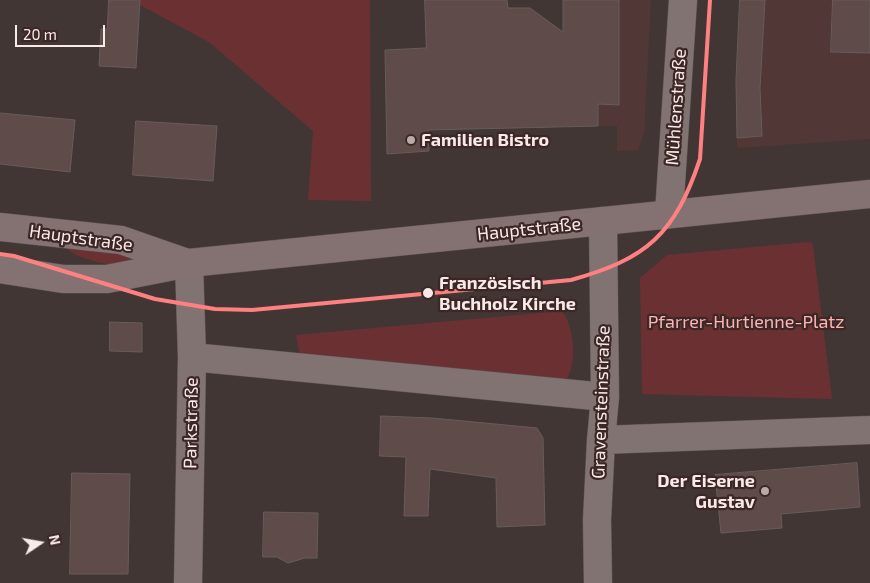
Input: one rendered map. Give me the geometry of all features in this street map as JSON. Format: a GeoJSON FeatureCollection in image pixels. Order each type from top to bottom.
{"type":"FeatureCollection","features":[{"type":"Feature","properties":{"kind":"main road","name":"Hauptstraße"},"geometry":{"type":"LineString","coordinates":[[0,269],[63,279],[107,279],[189,263],[870,194]]}},
{"type":"Feature","properties":{"kind":"main road","name":"Hauptstraße"},"geometry":{"type":"LineString","coordinates":[[0,227],[121,240],[189,263]]}},
{"type":"Feature","properties":{"kind":"street","name":"Mühlenstraße"},"geometry":{"type":"LineString","coordinates":[[669,214],[683,0]]}},
{"type":"Feature","properties":{"kind":"street","name":"Gravensteinstraße"},"geometry":{"type":"LineString","coordinates":[[598,583],[597,520],[605,397],[603,221]]}},
{"type":"Feature","properties":{"kind":"street","name":"Parkstraße"},"geometry":{"type":"LineString","coordinates":[[188,583],[192,358],[189,263]]}},
{"type":"Feature","properties":{"kind":"street"},"geometry":{"type":"LineString","coordinates":[[192,358],[605,397]]}},
{"type":"Feature","properties":{"kind":"street"},"geometry":{"type":"LineString","coordinates":[[601,440],[870,430]]}},
{"type":"Feature","properties":{"kind":"shaded area"},"geometry":{"type":"Polygon","coordinates":[[[563,0],[651,0],[644,133],[638,150],[617,151],[617,126],[564,126],[563,0]]]}},
{"type":"Feature","properties":{"kind":"shaded area"},"geometry":{"type":"Polygon","coordinates":[[[740,0],[870,0],[870,139],[737,148],[736,80],[740,0]]]}},
{"type":"Feature","properties":{"kind":"green space"},"geometry":{"type":"Polygon","coordinates":[[[140,0],[370,0],[371,201],[308,200],[313,131],[209,42],[140,5],[140,0]]]}},
{"type":"Feature","properties":{"kind":"green space","name":"Pfarrer-Hurtienne-Platz"},"geometry":{"type":"Polygon","coordinates":[[[812,243],[813,246],[832,399],[642,394],[640,278],[667,255],[812,243]]]}},
{"type":"Feature","properties":{"kind":"green space"},"geometry":{"type":"Polygon","coordinates":[[[68,246],[151,257],[130,269],[79,256],[72,253],[68,246]]]}},
{"type":"Feature","properties":{"kind":"green space"},"geometry":{"type":"Polygon","coordinates":[[[562,311],[571,330],[573,354],[570,372],[562,385],[300,356],[296,335],[562,311]]]}},
{"type":"Feature","properties":{"kind":"building"},"geometry":{"type":"Polygon","coordinates":[[[109,0],[140,0],[136,68],[99,66],[101,29],[107,29],[109,0]]]}},
{"type":"Feature","properties":{"kind":"building"},"geometry":{"type":"Polygon","coordinates":[[[425,0],[507,0],[508,8],[530,8],[563,32],[563,0],[619,0],[619,105],[598,104],[598,126],[428,130],[429,151],[387,154],[385,50],[426,48],[425,0]]]}},
{"type":"Feature","properties":{"kind":"building"},"geometry":{"type":"Polygon","coordinates":[[[740,0],[765,0],[760,88],[762,136],[737,138],[736,80],[740,0]]]}},
{"type":"Feature","properties":{"kind":"building"},"geometry":{"type":"Polygon","coordinates":[[[833,0],[870,0],[870,53],[831,52],[833,0]]]}},
{"type":"Feature","properties":{"kind":"building"},"geometry":{"type":"Polygon","coordinates":[[[0,113],[75,120],[70,172],[0,164],[0,113]]]}},
{"type":"Feature","properties":{"kind":"building"},"geometry":{"type":"Polygon","coordinates":[[[136,121],[217,126],[213,181],[133,175],[136,121]]]}},
{"type":"Feature","properties":{"kind":"building"},"geometry":{"type":"Polygon","coordinates":[[[110,322],[142,323],[142,352],[110,351],[110,322]]]}},
{"type":"Feature","properties":{"kind":"building"},"geometry":{"type":"Polygon","coordinates":[[[381,416],[432,418],[537,428],[543,438],[545,525],[497,527],[496,478],[430,469],[428,516],[404,516],[406,457],[380,456],[381,416]]]}},
{"type":"Feature","properties":{"kind":"building"},"geometry":{"type":"Polygon","coordinates":[[[857,463],[860,507],[781,514],[782,528],[721,533],[715,475],[857,463]]]}},
{"type":"Feature","properties":{"kind":"building"},"geometry":{"type":"Polygon","coordinates":[[[72,473],[130,474],[128,574],[70,574],[72,473]]]}},
{"type":"Feature","properties":{"kind":"building"},"geometry":{"type":"Polygon","coordinates":[[[264,512],[318,513],[317,558],[305,558],[288,563],[277,557],[263,557],[264,512]]]}},
{"type":"Feature","properties":{"kind":"transit line"},"geometry":{"type":"LineString","coordinates":[[0,254],[14,256],[155,299],[215,309],[252,310],[571,280],[597,272],[620,263],[655,240],[680,207],[690,185],[700,159],[710,0]]}},
{"type":"Feature","properties":{"kind":"place","name":"Familien Bistro"},"geometry":{"type":"Point","coordinates":[411,140]}},
{"type":"Feature","properties":{"kind":"place","name":"Französisch Buchholz Kirche"},"geometry":{"type":"Point","coordinates":[428,293]}},
{"type":"Feature","properties":{"kind":"place","name":"Der Eiserne Gustav"},"geometry":{"type":"Point","coordinates":[765,491]}}]}
